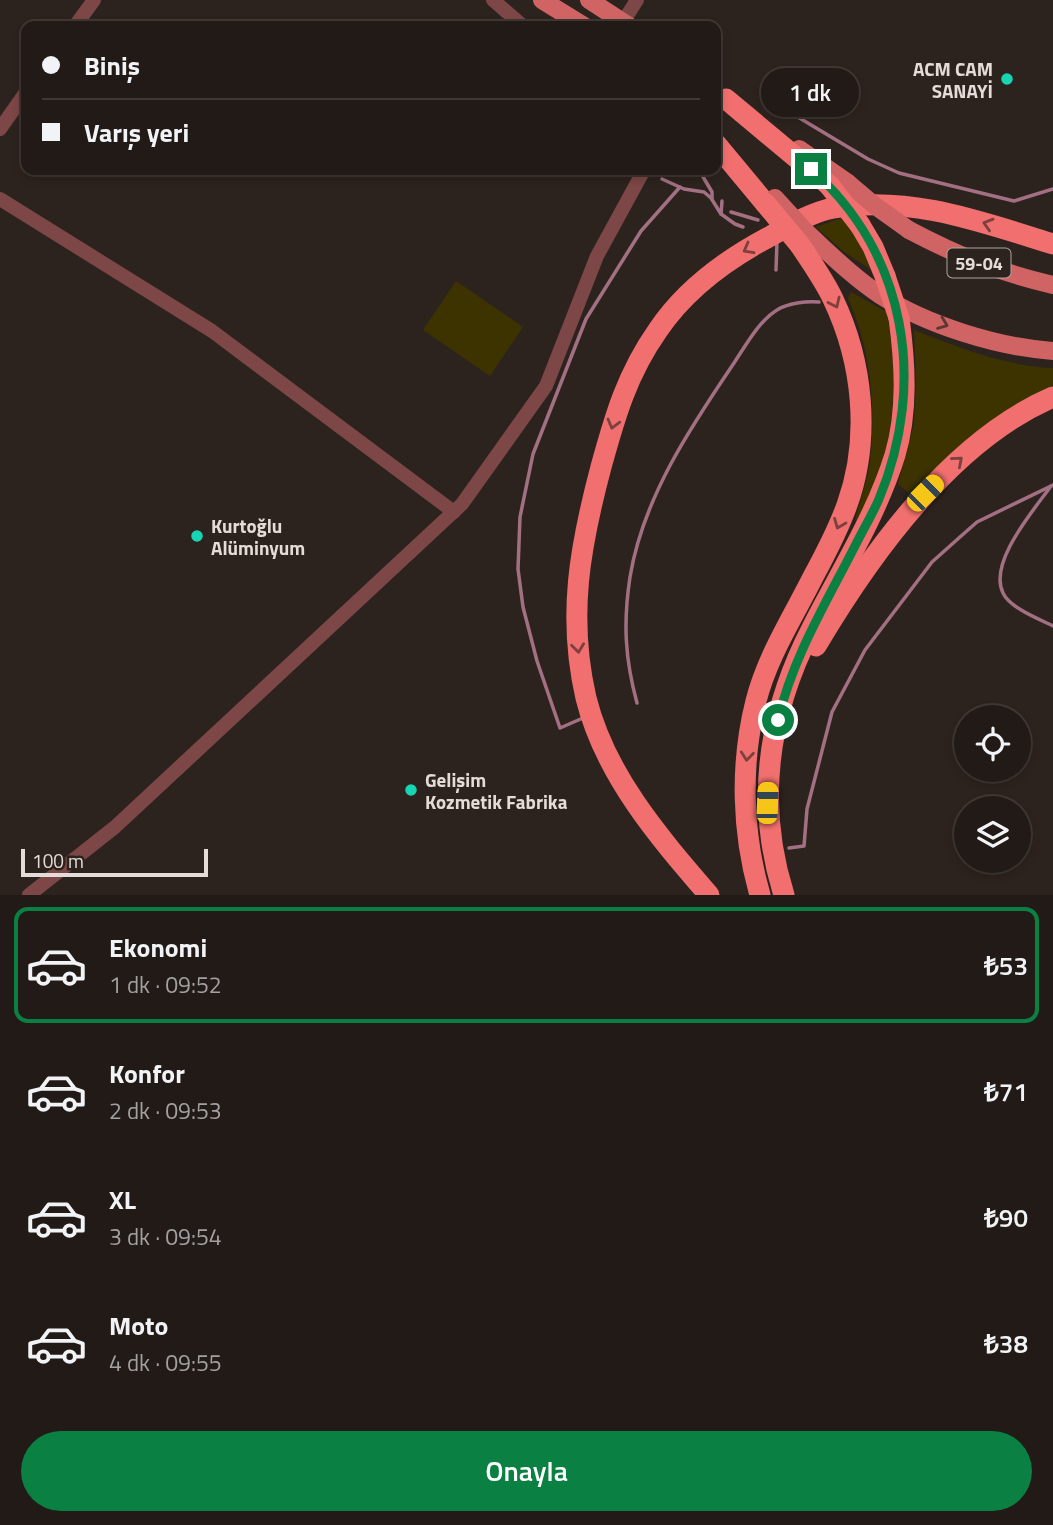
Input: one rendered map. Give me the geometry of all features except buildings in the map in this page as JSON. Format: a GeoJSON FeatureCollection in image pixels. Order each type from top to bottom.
{"type":"FeatureCollection","features":[{"type":"Feature","properties":{"kind":"highway"},"geometry":{"type":"LineString","coordinates":[[721,95],[839,184],[885,276],[899,318],[905,385],[896,453],[878,500],[810,631],[786,687],[769,765],[767,803],[772,845],[784,895]]}},
{"type":"Feature","properties":{"kind":"highway"},"geometry":{"type":"LineString","coordinates":[[721,149],[803,238],[845,325],[861,409],[859,453],[848,502],[834,537],[780,640],[756,700],[746,763],[745,792],[750,849],[760,895]]}},
{"type":"Feature","properties":{"kind":"highway"},"geometry":{"type":"LineString","coordinates":[[709,895],[648,824],[613,765],[596,728],[581,668],[576,590],[580,555],[616,412],[634,367],[659,328],[687,295],[708,276],[750,247],[831,208],[872,205],[937,210],[1053,244]]}},
{"type":"Feature","properties":{"kind":"highway"},"geometry":{"type":"LineString","coordinates":[[769,765],[804,667],[899,524],[953,465],[1004,425],[1053,397]]}},
{"type":"Feature","properties":{"kind":"main road"},"geometry":{"type":"LineString","coordinates":[[542,0],[575,21]]}},
{"type":"Feature","properties":{"kind":"main road"},"geometry":{"type":"LineString","coordinates":[[589,0],[621,21]]}},
{"type":"Feature","properties":{"kind":"main road"},"geometry":{"type":"LineString","coordinates":[[721,144],[770,200]]}},
{"type":"Feature","properties":{"kind":"main road","name":"59-04"},"geometry":{"type":"LineString","coordinates":[[839,184],[909,230],[953,254],[1013,275],[1053,285]]}},
{"type":"Feature","properties":{"kind":"main road"},"geometry":{"type":"LineString","coordinates":[[803,238],[880,294],[912,313],[999,342],[1053,351]]}},
{"type":"Feature","properties":{"kind":"street"},"geometry":{"type":"LineString","coordinates":[[79,21],[94,0]]}},
{"type":"Feature","properties":{"kind":"street"},"geometry":{"type":"LineString","coordinates":[[493,0],[517,21]]}},
{"type":"Feature","properties":{"kind":"street"},"geometry":{"type":"LineString","coordinates":[[627,21],[637,0]]}},
{"type":"Feature","properties":{"kind":"street"},"geometry":{"type":"LineString","coordinates":[[0,129],[21,99]]}},
{"type":"Feature","properties":{"kind":"street"},"geometry":{"type":"LineString","coordinates":[[29,895],[115,827],[462,504],[546,386],[597,256],[641,175]]}},
{"type":"Feature","properties":{"kind":"street"},"geometry":{"type":"LineString","coordinates":[[0,199],[212,331],[454,512]]}},
{"type":"Feature","properties":{"kind":"shaded area"},"geometry":{"type":"Polygon","coordinates":[[[844,217],[873,266],[870,269],[844,252],[816,227],[844,217]]]}},
{"type":"Feature","properties":{"kind":"shaded area"},"geometry":{"type":"Polygon","coordinates":[[[456,281],[523,327],[490,376],[423,330],[456,281]]]}},
{"type":"Feature","properties":{"kind":"shaded area"},"geometry":{"type":"Polygon","coordinates":[[[851,292],[887,312],[893,366],[893,402],[884,456],[857,521],[855,520],[870,462],[872,399],[867,358],[848,298],[851,292]]]}},
{"type":"Feature","properties":{"kind":"shaded area"},"geometry":{"type":"Polygon","coordinates":[[[914,330],[999,360],[1053,368],[1053,385],[996,420],[911,495],[898,484],[914,424],[914,330]]]}},
{"type":"Feature","properties":{"kind":"waterway"},"geometry":{"type":"LineString","coordinates":[[766,98],[868,159],[899,173],[1014,201],[1053,189]]}},
{"type":"Feature","properties":{"kind":"waterway"},"geometry":{"type":"LineString","coordinates":[[702,175],[712,192],[712,199]]}},
{"type":"Feature","properties":{"kind":"waterway"},"geometry":{"type":"LineString","coordinates":[[662,179],[684,189],[704,192],[721,214]]}},
{"type":"Feature","properties":{"kind":"waterway"},"geometry":{"type":"LineString","coordinates":[[583,718],[560,728],[537,661],[523,607],[518,569],[520,517],[533,454],[586,319],[641,231],[680,187]]}},
{"type":"Feature","properties":{"kind":"waterway"},"geometry":{"type":"LineString","coordinates":[[722,201],[721,214],[743,227]]}},
{"type":"Feature","properties":{"kind":"waterway"},"geometry":{"type":"LineString","coordinates":[[731,212],[758,220]]}},
{"type":"Feature","properties":{"kind":"waterway"},"geometry":{"type":"LineString","coordinates":[[776,270],[777,241]]}},
{"type":"Feature","properties":{"kind":"waterway"},"geometry":{"type":"LineString","coordinates":[[637,703],[626,641],[628,594],[636,548],[657,492],[685,438],[759,327],[781,308],[797,303],[819,302]]}},
{"type":"Feature","properties":{"kind":"waterway"},"geometry":{"type":"LineString","coordinates":[[789,848],[804,846],[807,809],[832,712],[865,650],[932,562],[977,522],[1053,485]]}},
{"type":"Feature","properties":{"kind":"waterway"},"geometry":{"type":"LineString","coordinates":[[1051,486],[1015,537],[1007,552],[1000,580],[1003,593],[1012,604],[1053,626]]}},
{"type":"Feature","properties":{"kind":"place","name":"ACM CAM SANAYİ"},"geometry":{"type":"Point","coordinates":[1007,79]}},
{"type":"Feature","properties":{"kind":"place","name":"Kurtoğlu Alüminyum"},"geometry":{"type":"Point","coordinates":[197,536]}},
{"type":"Feature","properties":{"kind":"place","name":"Gelişim Kozmetik Fabrika"},"geometry":{"type":"Point","coordinates":[411,790]}},
{"type":"Feature","properties":{"kind":"route"},"geometry":{"type":"LineString","coordinates":[[778,720],[786,687],[810,631],[878,500],[896,453],[905,385],[899,318],[880,263],[860,225],[829,185],[811,169]]}}]}
